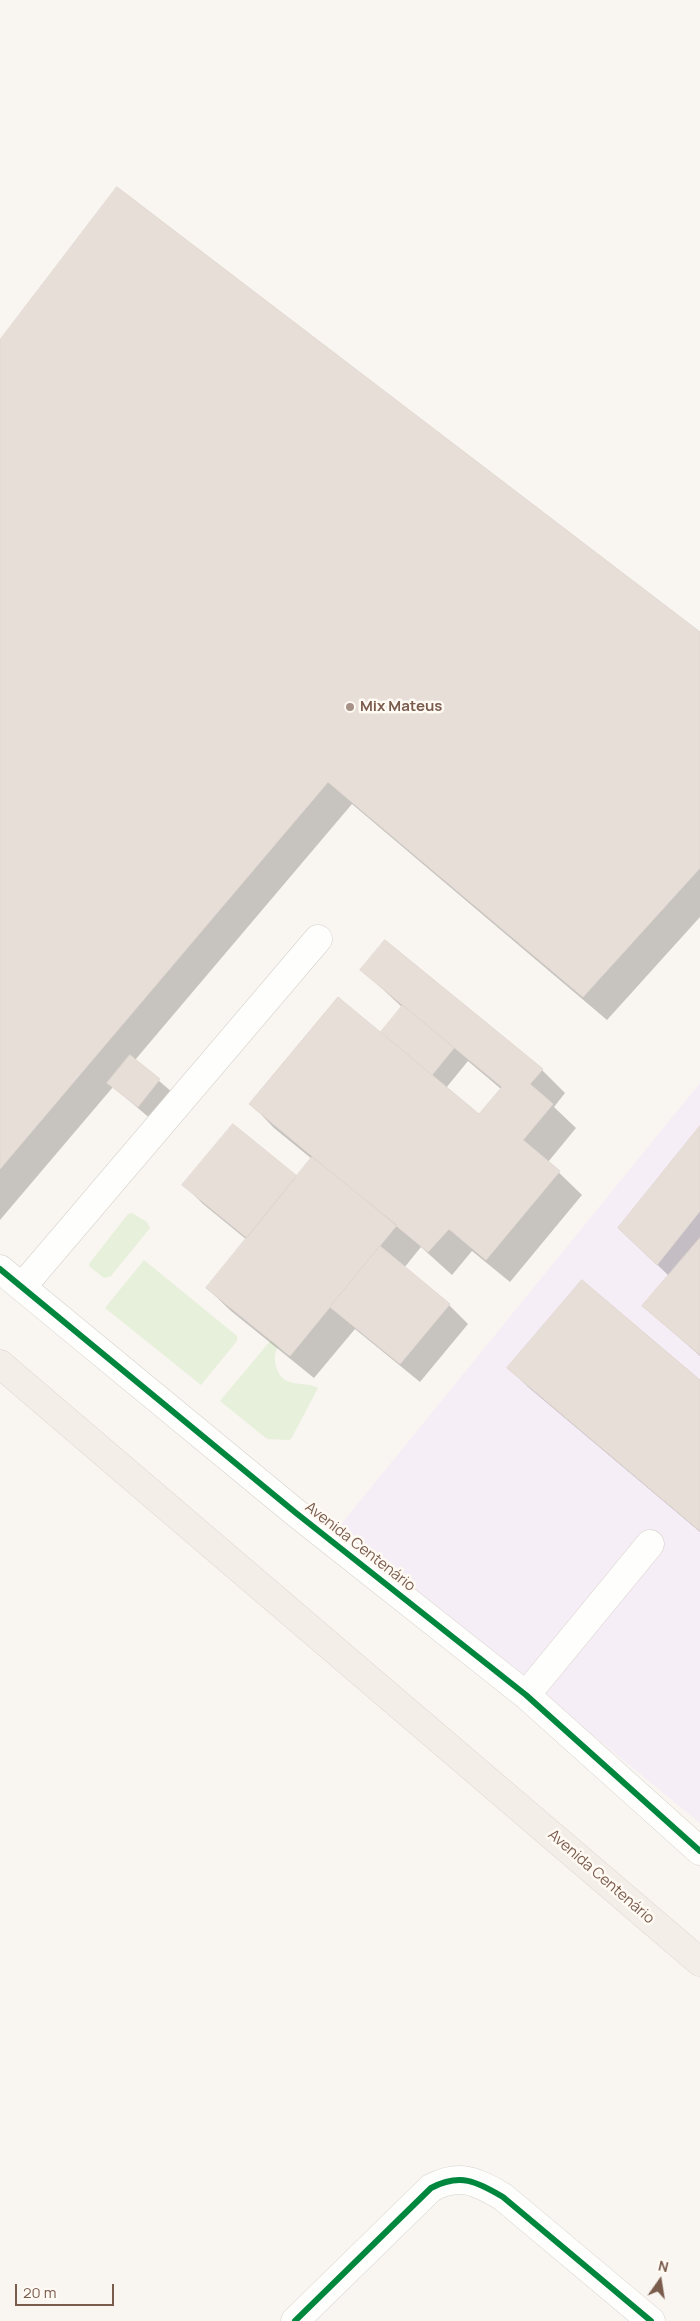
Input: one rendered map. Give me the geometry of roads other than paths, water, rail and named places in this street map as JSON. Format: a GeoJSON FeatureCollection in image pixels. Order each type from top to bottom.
{"type":"FeatureCollection","features":[{"type":"Feature","properties":{"kind":"main road","name":"Avenida Centenário"},"geometry":{"type":"LineString","coordinates":[[0,1364],[697,1963]]}},
{"type":"Feature","properties":{"kind":"street"},"geometry":{"type":"LineString","coordinates":[[22,1287],[318,939]]}},
{"type":"Feature","properties":{"kind":"street","name":"Avenida Centenário"},"geometry":{"type":"LineString","coordinates":[[0,1269],[296,1513],[526,1695],[700,1851]]}},
{"type":"Feature","properties":{"kind":"street"},"geometry":{"type":"LineString","coordinates":[[526,1695],[650,1544]]}},
{"type":"Feature","properties":{"kind":"street"},"geometry":{"type":"LineString","coordinates":[[295,2321],[431,2188],[446,2180],[462,2179],[481,2184],[503,2197],[651,2321]]}},
{"type":"Feature","properties":{"kind":"place","name":"Mix Mateus"},"geometry":{"type":"Point","coordinates":[350,707]}}]}
